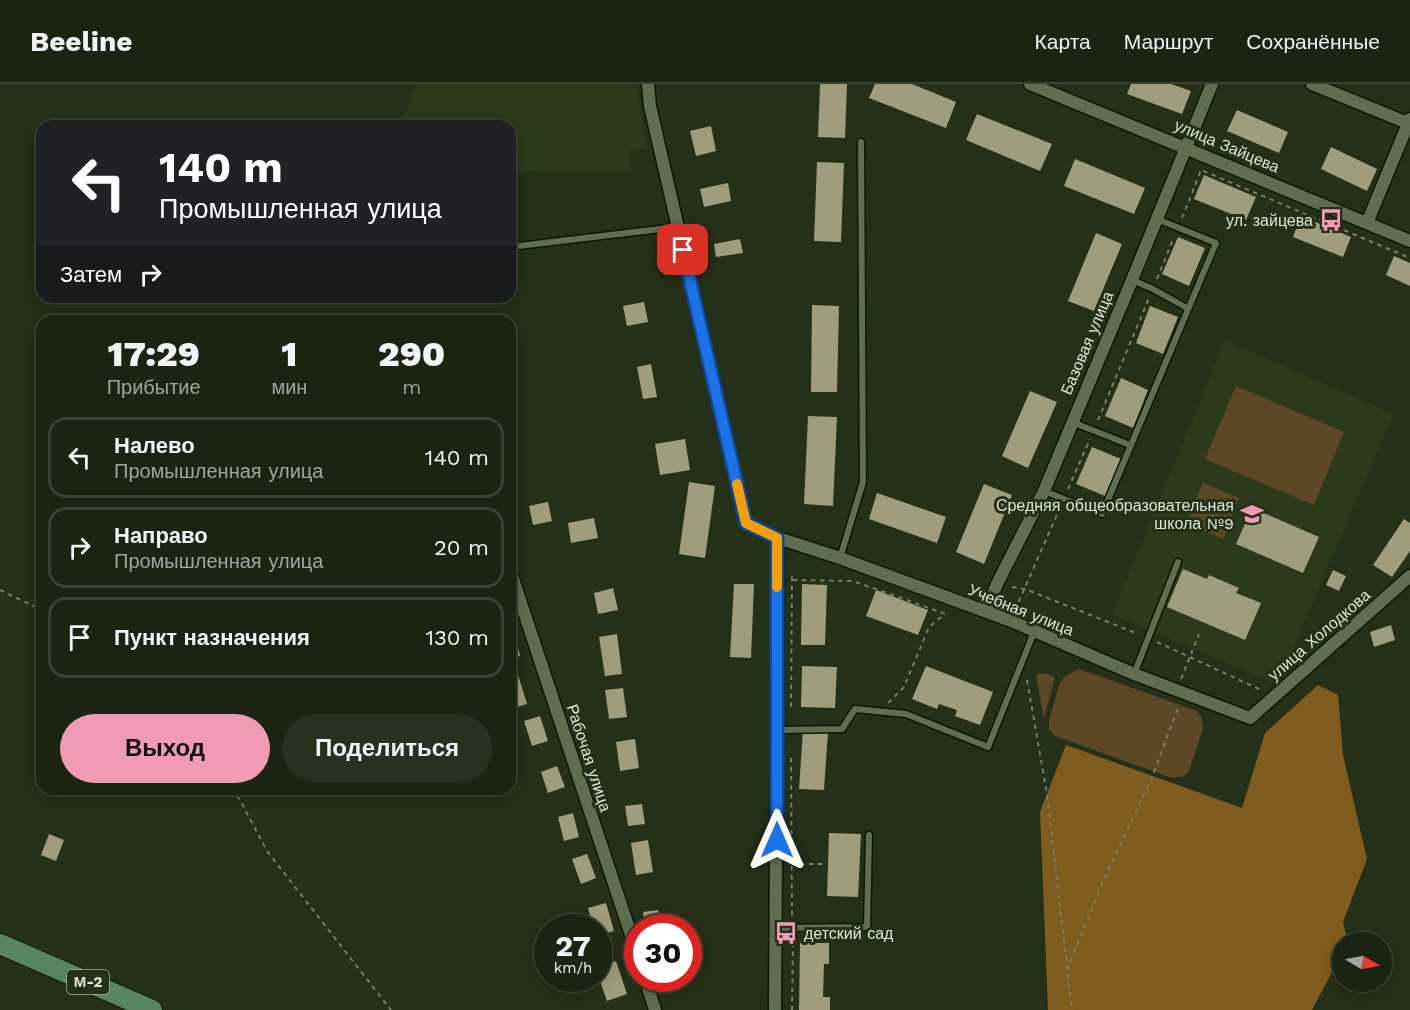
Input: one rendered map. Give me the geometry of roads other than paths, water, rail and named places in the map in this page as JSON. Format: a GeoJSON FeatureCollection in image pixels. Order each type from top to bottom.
{"type":"FeatureCollection","features":[{"type":"Feature","properties":{"kind":"main road","name":"М-2"},"geometry":{"type":"LineString","coordinates":[[0,944],[152,1010]]}},
{"type":"Feature","properties":{"kind":"street"},"geometry":{"type":"LineString","coordinates":[[648,84],[650,106],[678,227]]}},
{"type":"Feature","properties":{"kind":"street","name":"улица Зайцева"},"geometry":{"type":"LineString","coordinates":[[1030,84],[1185,146],[1410,241]]}},
{"type":"Feature","properties":{"kind":"street","name":"Базовая улица"},"geometry":{"type":"LineString","coordinates":[[986,611],[997,584],[1044,491],[1212,84]]}},
{"type":"Feature","properties":{"kind":"street"},"geometry":{"type":"LineString","coordinates":[[1312,84],[1409,122],[1367,223]]}},
{"type":"Feature","properties":{"kind":"street","name":"Учебная улица"},"geometry":{"type":"LineString","coordinates":[[678,227],[746,523],[777,538],[840,558],[986,611],[1134,674],[1250,718]]}},
{"type":"Feature","properties":{"kind":"street"},"geometry":{"type":"LineString","coordinates":[[775,1010],[777,538]]}},
{"type":"Feature","properties":{"kind":"street","name":"улица Холодкова"},"geometry":{"type":"LineString","coordinates":[[1250,718],[1410,576]]}},
{"type":"Feature","properties":{"kind":"street","name":"Рабочая улица"},"geometry":{"type":"LineString","coordinates":[[516,588],[624,914]]}},
{"type":"Feature","properties":{"kind":"street"},"geometry":{"type":"LineString","coordinates":[[649,992],[655,1010]]}},
{"type":"Feature","properties":{"kind":"lane"},"geometry":{"type":"LineString","coordinates":[[840,558],[862,482],[861,142]]}},
{"type":"Feature","properties":{"kind":"lane"},"geometry":{"type":"LineString","coordinates":[[1044,491],[1102,514],[1216,243],[1157,219]]}},
{"type":"Feature","properties":{"kind":"lane"},"geometry":{"type":"LineString","coordinates":[[516,247],[678,227]]}},
{"type":"Feature","properties":{"kind":"lane"},"geometry":{"type":"LineString","coordinates":[[1132,280],[1154,289],[1187,308]]}},
{"type":"Feature","properties":{"kind":"lane"},"geometry":{"type":"LineString","coordinates":[[1071,422],[1130,445]]}},
{"type":"Feature","properties":{"kind":"lane"},"geometry":{"type":"LineString","coordinates":[[1134,674],[1178,561]]}},
{"type":"Feature","properties":{"kind":"lane"},"geometry":{"type":"LineString","coordinates":[[777,730],[842,729],[855,709],[906,714],[988,747],[1034,632]]}},
{"type":"Feature","properties":{"kind":"lane"},"geometry":{"type":"LineString","coordinates":[[776,928],[867,927],[869,835]]}},
{"type":"Feature","properties":{"kind":"place","name":"ул. зайцева"},"geometry":{"type":"Point","coordinates":[1331,220]}},
{"type":"Feature","properties":{"kind":"place","name":"Средняя общеобразовательная школа №9"},"geometry":{"type":"Point","coordinates":[1252,514]}},
{"type":"Feature","properties":{"kind":"place","name":"детский сад"},"geometry":{"type":"Point","coordinates":[786,933]}}]}
